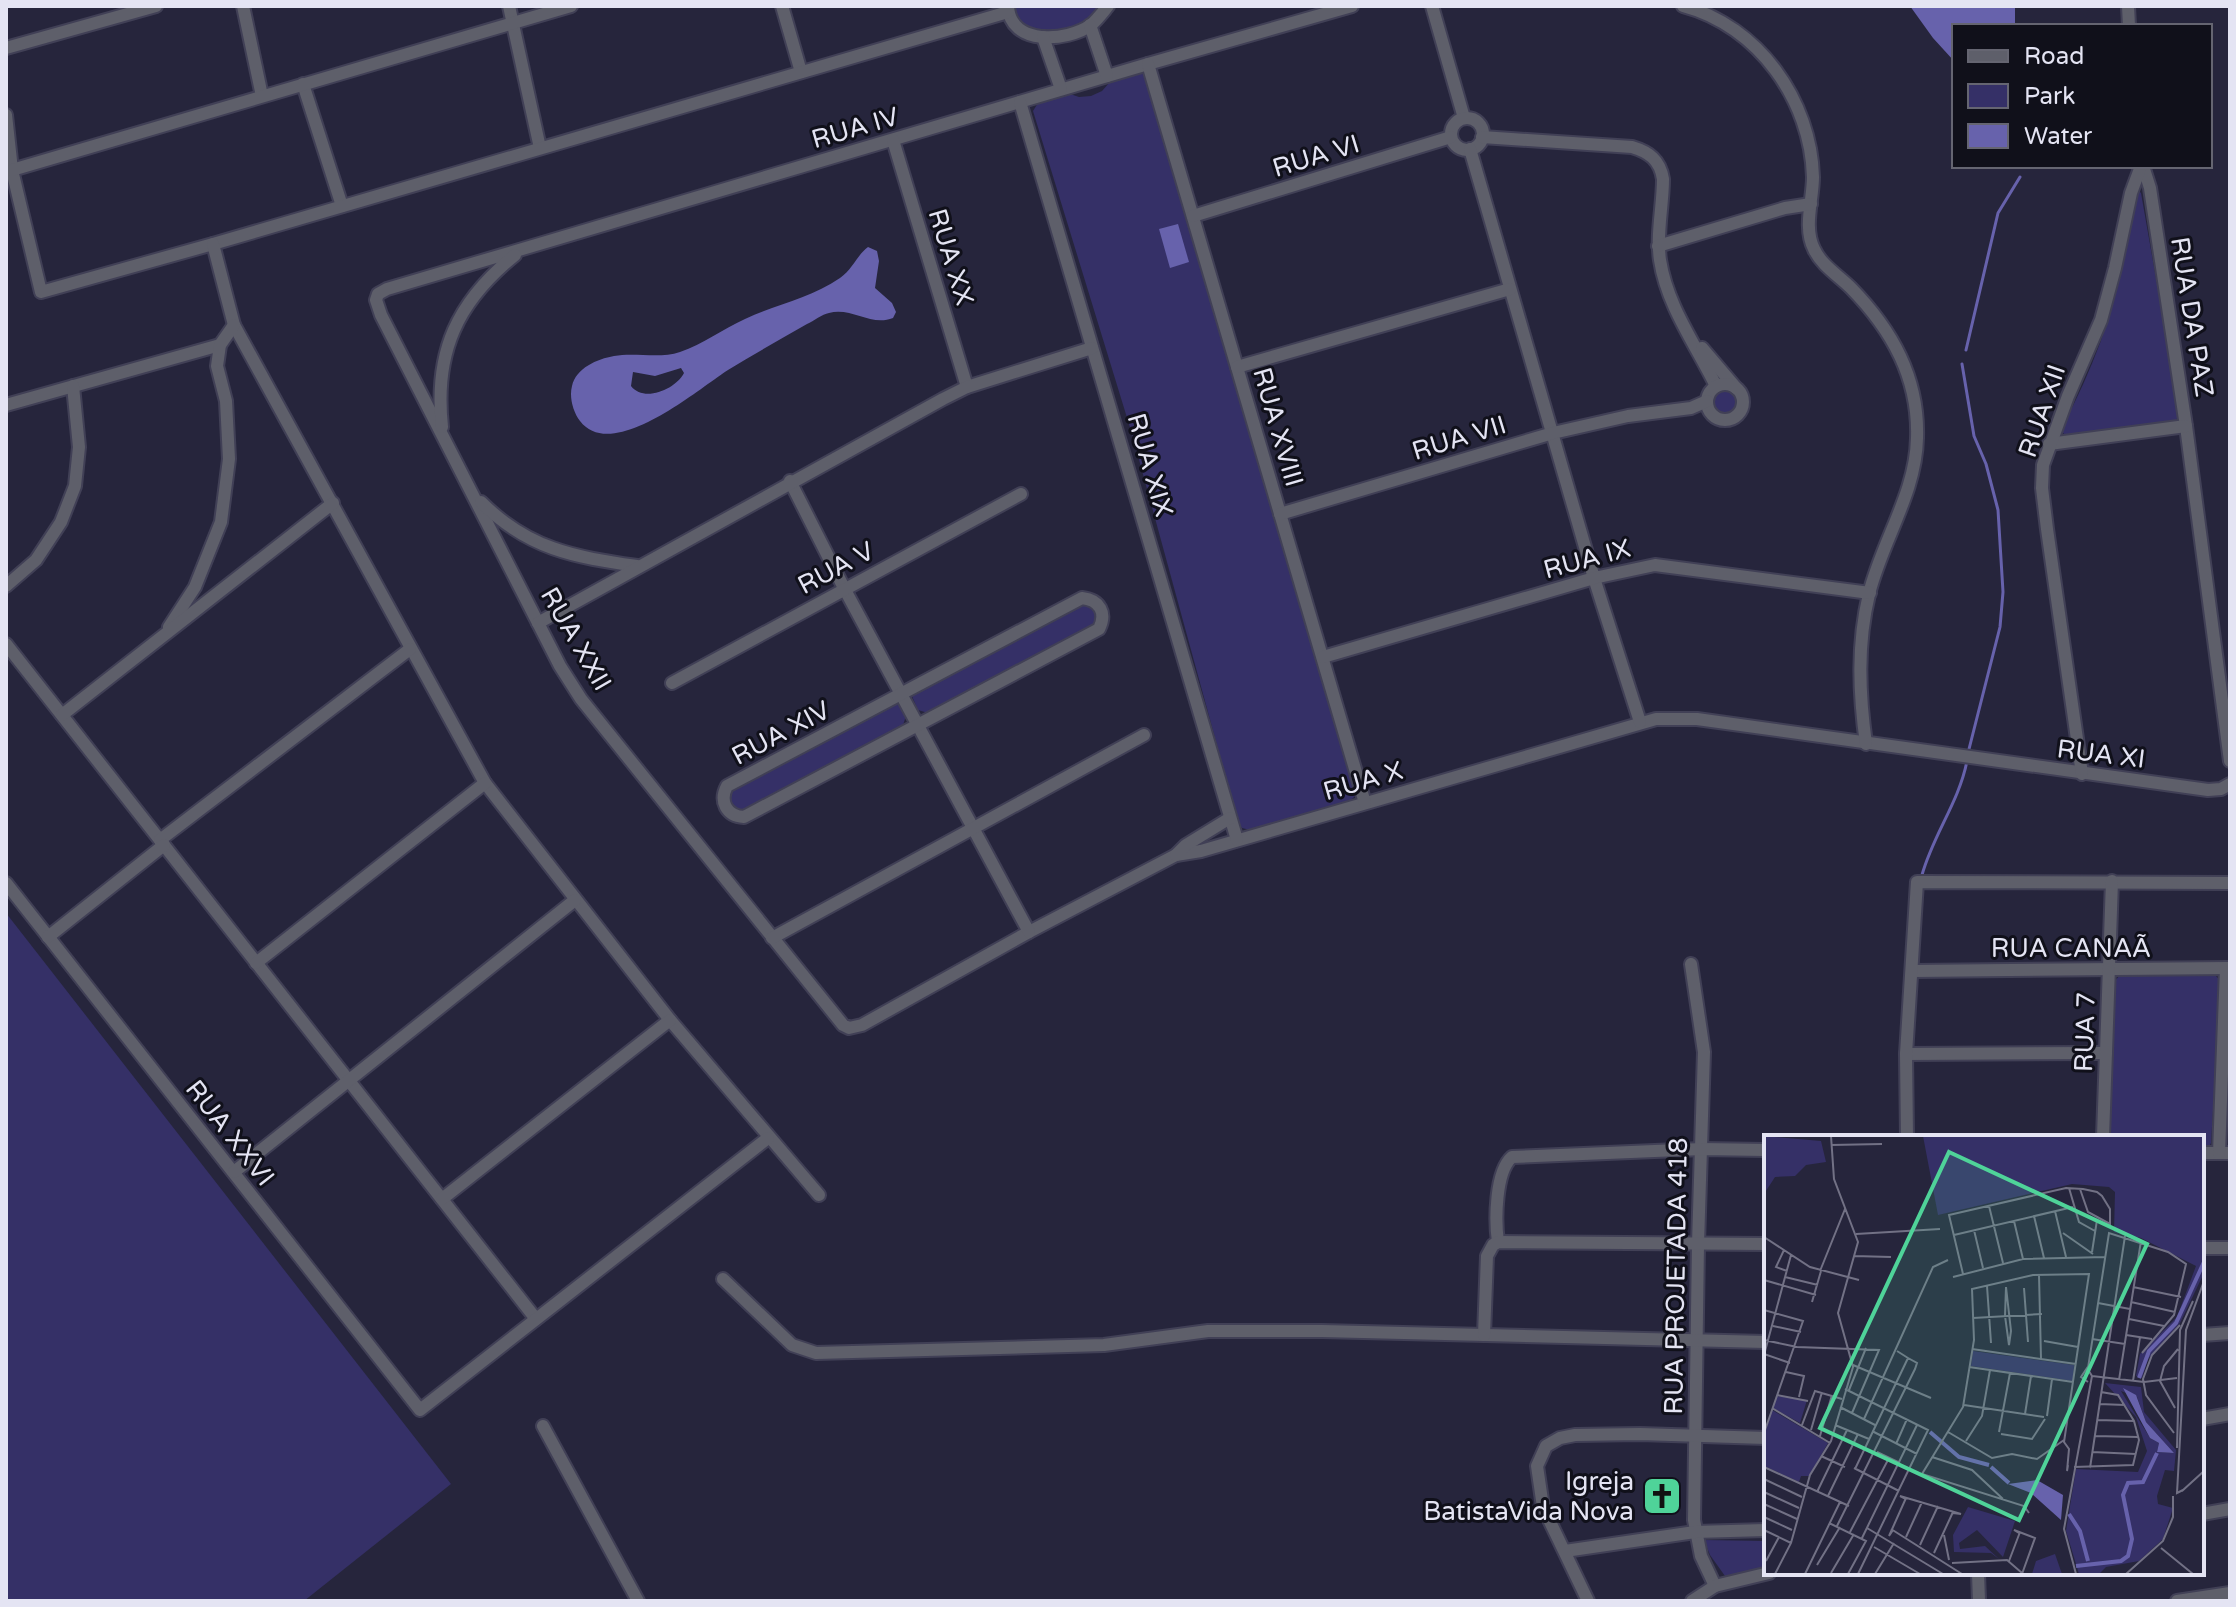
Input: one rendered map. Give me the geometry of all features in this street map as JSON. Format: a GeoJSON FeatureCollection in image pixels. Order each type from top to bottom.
{"type":"FeatureCollection","features":[{"type":"Feature","properties":{"kind":"street"},"geometry":{"type":"LineString","coordinates":[[6,48],[156,6]]}},
{"type":"Feature","properties":{"kind":"street"},"geometry":{"type":"LineString","coordinates":[[243,6],[262,96]]}},
{"type":"Feature","properties":{"kind":"street"},"geometry":{"type":"LineString","coordinates":[[509,6],[540,148]]}},
{"type":"Feature","properties":{"kind":"street"},"geometry":{"type":"LineString","coordinates":[[12,170],[571,6]]}},
{"type":"Feature","properties":{"kind":"street"},"geometry":{"type":"LineString","coordinates":[[782,6],[801,72]]}},
{"type":"Feature","properties":{"kind":"street"},"geometry":{"type":"LineString","coordinates":[[6,115],[12,170],[41,292],[1008,9],[1014,24],[1021,31],[1043,37],[1067,34],[1090,25],[1108,6]]}},
{"type":"Feature","properties":{"kind":"street","name":"RUA IV"},"geometry":{"type":"LineString","coordinates":[[376,300],[378,294],[387,289],[1352,6]]}},
{"type":"Feature","properties":{"kind":"street"},"geometry":{"type":"LineString","coordinates":[[1432,6],[1464,118]]}},
{"type":"Feature","properties":{"kind":"street"},"geometry":{"type":"LineString","coordinates":[[1683,6],[1708,15],[1742,36],[1780,75],[1793,97],[1809,143],[1813,179],[1811,240],[1816,253],[1884,326],[1907,371],[1915,402],[1917,440],[1914,469],[1870,593],[1860,655],[1859,681],[1866,744]]}},
{"type":"Feature","properties":{"kind":"street"},"geometry":{"type":"LineString","coordinates":[[1090,25],[1107,76]]}},
{"type":"Feature","properties":{"kind":"street"},"geometry":{"type":"LineString","coordinates":[[1043,37],[1061,89]]}},
{"type":"Feature","properties":{"kind":"street","name":"RUA XVIII"},"geometry":{"type":"LineString","coordinates":[[1148,64],[1365,803]]}},
{"type":"Feature","properties":{"kind":"street"},"geometry":{"type":"LineString","coordinates":[[303,84],[342,206]]}},
{"type":"Feature","properties":{"kind":"street","name":"RUA XIX"},"geometry":{"type":"LineString","coordinates":[[1020,102],[1237,840]]}},
{"type":"Feature","properties":{"kind":"street"},"geometry":{"type":"LineString","coordinates":[[1464,118],[1478,123],[1482,137],[1478,145],[1470,149],[1456,146],[1451,137],[1452,127],[1464,118]]}},
{"type":"Feature","properties":{"kind":"street","name":"RUA VI"},"geometry":{"type":"LineString","coordinates":[[1193,216],[1451,137]]}},
{"type":"Feature","properties":{"kind":"street"},"geometry":{"type":"LineString","coordinates":[[1482,137],[1632,147],[1649,154],[1658,164],[1663,179],[1658,246],[1668,294],[1716,386]]}},
{"type":"Feature","properties":{"kind":"street","name":"RUA XX"},"geometry":{"type":"LineString","coordinates":[[893,140],[967,387]]}},
{"type":"Feature","properties":{"kind":"street"},"geometry":{"type":"LineString","coordinates":[[1470,149],[1594,578],[1640,722]]}},
{"type":"Feature","properties":{"kind":"street","name":"RUA XII"},"geometry":{"type":"LineString","coordinates":[[2082,774],[2042,488],[2043,465],[2101,320],[2131,193],[2141,168]]}},
{"type":"Feature","properties":{"kind":"street","name":"RUA DA PAZ"},"geometry":{"type":"LineString","coordinates":[[2143,168],[2150,188],[2186,426],[2230,761]]}},
{"type":"Feature","properties":{"kind":"street"},"geometry":{"type":"LineString","coordinates":[[1658,246],[1785,208],[1811,204]]}},
{"type":"Feature","properties":{"kind":"street"},"geometry":{"type":"LineString","coordinates":[[213,244],[234,325],[485,783],[670,1020],[819,1195]]}},
{"type":"Feature","properties":{"kind":"street"},"geometry":{"type":"LineString","coordinates":[[443,434],[441,374],[459,316],[482,284],[522,250]]}},
{"type":"Feature","properties":{"kind":"street"},"geometry":{"type":"LineString","coordinates":[[1237,367],[1510,289]]}},
{"type":"Feature","properties":{"kind":"street","name":"RUA XXII"},"geometry":{"type":"LineString","coordinates":[[376,300],[560,666],[581,699],[823,1003]]}},
{"type":"Feature","properties":{"kind":"street"},"geometry":{"type":"LineString","coordinates":[[165,634],[195,587],[221,522],[229,459],[226,401],[217,366],[220,345],[234,325]]}},
{"type":"Feature","properties":{"kind":"street"},"geometry":{"type":"LineString","coordinates":[[1653,413],[1727,420],[1740,412],[1743,397],[1714,360],[1693,341]]}},
{"type":"Feature","properties":{"kind":"street"},"geometry":{"type":"LineString","coordinates":[[6,405],[220,345]]}},
{"type":"Feature","properties":{"kind":"street"},"geometry":{"type":"LineString","coordinates":[[538,623],[790,481],[967,387],[1092,348]]}},
{"type":"Feature","properties":{"kind":"street"},"geometry":{"type":"LineString","coordinates":[[1716,418],[1709,410],[1707,401],[1710,393],[1716,386],[1725,384],[1736,388]]}},
{"type":"Feature","properties":{"kind":"street"},"geometry":{"type":"LineString","coordinates":[[6,586],[36,560],[61,522],[75,486],[79,447],[73,386]]}},
{"type":"Feature","properties":{"kind":"street"},"geometry":{"type":"LineString","coordinates":[[1653,413],[1691,408],[1707,401]]}},
{"type":"Feature","properties":{"kind":"street","name":"RUA VII"},"geometry":{"type":"LineString","coordinates":[[1280,514],[1553,433],[1653,413]]}},
{"type":"Feature","properties":{"kind":"street"},"geometry":{"type":"LineString","coordinates":[[2049,444],[2186,426]]}},
{"type":"Feature","properties":{"kind":"street"},"geometry":{"type":"LineString","coordinates":[[790,481],[1029,932]]}},
{"type":"Feature","properties":{"kind":"street"},"geometry":{"type":"LineString","coordinates":[[473,494],[499,520],[524,537],[557,552],[637,566]]}},
{"type":"Feature","properties":{"kind":"street","name":"RUA V"},"geometry":{"type":"LineString","coordinates":[[672,683],[1021,494]]}},
{"type":"Feature","properties":{"kind":"street"},"geometry":{"type":"LineString","coordinates":[[62,715],[333,503]]}},
{"type":"Feature","properties":{"kind":"street","name":"RUA IX"},"geometry":{"type":"LineString","coordinates":[[1323,657],[1594,578],[1655,565],[1870,593]]}},
{"type":"Feature","properties":{"kind":"street","name":"RUA XIV"},"geometry":{"type":"LineString","coordinates":[[1082,598],[1096,602],[1101,608],[1099,629],[917,725],[744,817],[736,817],[725,807],[723,800],[727,786],[1082,598]]}},
{"type":"Feature","properties":{"kind":"street"},"geometry":{"type":"LineString","coordinates":[[6,644],[536,1319],[768,1138]]}},
{"type":"Feature","properties":{"kind":"street"},"geometry":{"type":"LineString","coordinates":[[48,937],[162,843],[410,649]]}},
{"type":"Feature","properties":{"kind":"street","name":"RUA X"},"geometry":{"type":"LineString","coordinates":[[823,1003],[843,1025],[856,1028],[1176,855],[1190,854],[1640,722],[1697,719],[1966,758]]}},
{"type":"Feature","properties":{"kind":"street"},"geometry":{"type":"LineString","coordinates":[[772,938],[1144,735]]}},
{"type":"Feature","properties":{"kind":"street","name":"RUA XI"},"geometry":{"type":"LineString","coordinates":[[1966,758],[2208,790],[2228,785]]}},
{"type":"Feature","properties":{"kind":"street"},"geometry":{"type":"LineString","coordinates":[[256,963],[485,783]]}},
{"type":"Feature","properties":{"kind":"street"},"geometry":{"type":"LineString","coordinates":[[1176,855],[1186,845],[1230,818]]}},
{"type":"Feature","properties":{"kind":"street","name":"RUA 7"},"geometry":{"type":"LineString","coordinates":[[2103,1135],[2112,881]]}},
{"type":"Feature","properties":{"kind":"street"},"geometry":{"type":"LineString","coordinates":[[1907,1135],[1906,1054],[1917,882],[2230,883]]}},
{"type":"Feature","properties":{"kind":"street","name":"RUA XXVI"},"geometry":{"type":"LineString","coordinates":[[6,883],[420,1410],[536,1319]]}},
{"type":"Feature","properties":{"kind":"street"},"geometry":{"type":"LineString","coordinates":[[234,1172],[575,900]]}},
{"type":"Feature","properties":{"kind":"street","name":"RUA PROJETADA 418"},"geometry":{"type":"LineString","coordinates":[[1691,964],[1704,1052],[1694,1437],[1695,1532],[1701,1556],[1715,1586]]}},
{"type":"Feature","properties":{"kind":"street"},"geometry":{"type":"LineString","coordinates":[[2224,1153],[2228,968]]}},
{"type":"Feature","properties":{"kind":"street","name":"RUA CANAÃ"},"geometry":{"type":"LineString","coordinates":[[1913,971],[2228,968]]}},
{"type":"Feature","properties":{"kind":"street"},"geometry":{"type":"LineString","coordinates":[[442,1199],[670,1020]]}},
{"type":"Feature","properties":{"kind":"street"},"geometry":{"type":"LineString","coordinates":[[1906,1054],[2106,1053]]}},
{"type":"Feature","properties":{"kind":"street"},"geometry":{"type":"LineString","coordinates":[[1503,1242],[1498,1199],[1507,1161],[1517,1156],[1702,1149],[1764,1150]]}},
{"type":"Feature","properties":{"kind":"street"},"geometry":{"type":"LineString","coordinates":[[1484,1335],[1487,1256],[1493,1245],[1503,1242],[1764,1244]]}},
{"type":"Feature","properties":{"kind":"street"},"geometry":{"type":"LineString","coordinates":[[2204,1248],[2230,1248]]}},
{"type":"Feature","properties":{"kind":"street"},"geometry":{"type":"LineString","coordinates":[[723,1279],[792,1345],[816,1353],[1104,1345],[1208,1331],[1764,1342]]}},
{"type":"Feature","properties":{"kind":"street"},"geometry":{"type":"LineString","coordinates":[[2204,1335],[2230,1333]]}},
{"type":"Feature","properties":{"kind":"street"},"geometry":{"type":"LineString","coordinates":[[2204,1419],[2230,1414]]}},
{"type":"Feature","properties":{"kind":"street"},"geometry":{"type":"LineString","coordinates":[[543,1426],[638,1601]]}},
{"type":"Feature","properties":{"kind":"street"},"geometry":{"type":"LineString","coordinates":[[1588,1601],[1547,1518],[1540,1493],[1537,1466],[1546,1446],[1560,1438],[1575,1435],[1764,1438]]}},
{"type":"Feature","properties":{"kind":"street"},"geometry":{"type":"LineString","coordinates":[[2204,1514],[2230,1509]]}},
{"type":"Feature","properties":{"kind":"street"},"geometry":{"type":"LineString","coordinates":[[1565,1551],[1695,1532],[1764,1530]]}},
{"type":"Feature","properties":{"kind":"street"},"geometry":{"type":"LineString","coordinates":[[1692,1601],[1715,1586],[1764,1574]]}},
{"type":"Feature","properties":{"kind":"street"},"geometry":{"type":"LineString","coordinates":[[1978,1575],[1979,1601]]}},
{"type":"Feature","properties":{"kind":"street"},"geometry":{"type":"LineString","coordinates":[[2177,1601],[2230,1593]]}},
{"type":"Feature","properties":{"kind":"green space"},"geometry":{"type":"Polygon","coordinates":[[[1012,6],[1101,6],[1080,24],[1044,32],[1027,28],[1012,6]]]}},
{"type":"Feature","properties":{"kind":"green space"},"geometry":{"type":"Polygon","coordinates":[[[1145,73],[1358,793],[1351,800],[1250,830],[1242,828],[1238,822],[1132,434],[1033,111],[1038,103],[1067,93],[1079,97],[1091,96],[1102,91],[1110,82],[1145,73]]]}},
{"type":"Feature","properties":{"kind":"green space"},"geometry":{"type":"Polygon","coordinates":[[[2138,190],[2180,415],[2175,421],[2068,437],[2062,427],[2089,371],[2110,313],[2125,254],[2135,192],[2138,190]]]}},
{"type":"Feature","properties":{"kind":"green space"},"geometry":{"type":"Polygon","coordinates":[[[1725,387],[1731,388],[1739,396],[1739,408],[1731,416],[1725,417],[1719,416],[1711,408],[1710,402],[1711,396],[1719,388],[1725,387]]]}},
{"type":"Feature","properties":{"kind":"green space"},"geometry":{"type":"Polygon","coordinates":[[[1080,604],[1094,611],[1093,627],[928,713],[918,710],[911,694],[1080,604]]]}},
{"type":"Feature","properties":{"kind":"green space"},"geometry":{"type":"Polygon","coordinates":[[[894,700],[906,716],[903,725],[745,811],[733,808],[729,801],[731,789],[894,700]]]}},
{"type":"Feature","properties":{"kind":"green space"},"geometry":{"type":"Polygon","coordinates":[[[6,913],[451,1484],[304,1601],[6,1601],[6,913]]]}},
{"type":"Feature","properties":{"kind":"green space"},"geometry":{"type":"Polygon","coordinates":[[[2120,975],[2216,976],[2221,982],[2209,1147],[2204,1148],[2204,1135],[2108,1135],[2114,982],[2120,975]]]}},
{"type":"Feature","properties":{"kind":"green space"},"geometry":{"type":"Polygon","coordinates":[[[1704,1540],[1764,1541],[1764,1572],[1725,1576],[1704,1540]]]}},
{"type":"Feature","properties":{"kind":"water"},"geometry":{"type":"Polygon","coordinates":[[[1910,6],[2015,6],[2015,24],[1952,24],[1952,59],[1910,6]]]}},
{"type":"Feature","properties":{"kind":"water"},"geometry":{"type":"Polygon","coordinates":[[[1178,224],[1189,262],[1170,268],[1159,229],[1178,224]]]}},
{"type":"Feature","properties":{"kind":"water"},"geometry":{"type":"Polygon","coordinates":[[[868,247],[877,251],[879,261],[875,288],[892,303],[896,312],[893,318],[877,320],[837,312],[824,315],[633,429],[612,434],[594,432],[580,421],[571,400],[571,390],[578,374],[588,365],[614,356],[664,355],[688,349],[745,319],[829,285],[844,274],[868,247]],[[681,368],[655,376],[633,372],[631,386],[637,391],[651,394],[667,389],[684,373],[681,368]]]}},
{"type":"Feature","properties":{"kind":"waterway"},"geometry":{"type":"LineString","coordinates":[[1966,350],[1998,213],[2020,177]]}},
{"type":"Feature","properties":{"kind":"waterway"},"geometry":{"type":"LineString","coordinates":[[1962,364],[1974,436],[1986,464],[1998,510],[2003,592],[2000,627],[1968,753]]}},
{"type":"Feature","properties":{"kind":"waterway"},"geometry":{"type":"LineString","coordinates":[[1922,875],[1967,761]]}},
{"type":"Feature","properties":{"kind":"place","name":"Igreja BatistaVida Nova"},"geometry":{"type":"Point","coordinates":[1662,1496]}}]}
